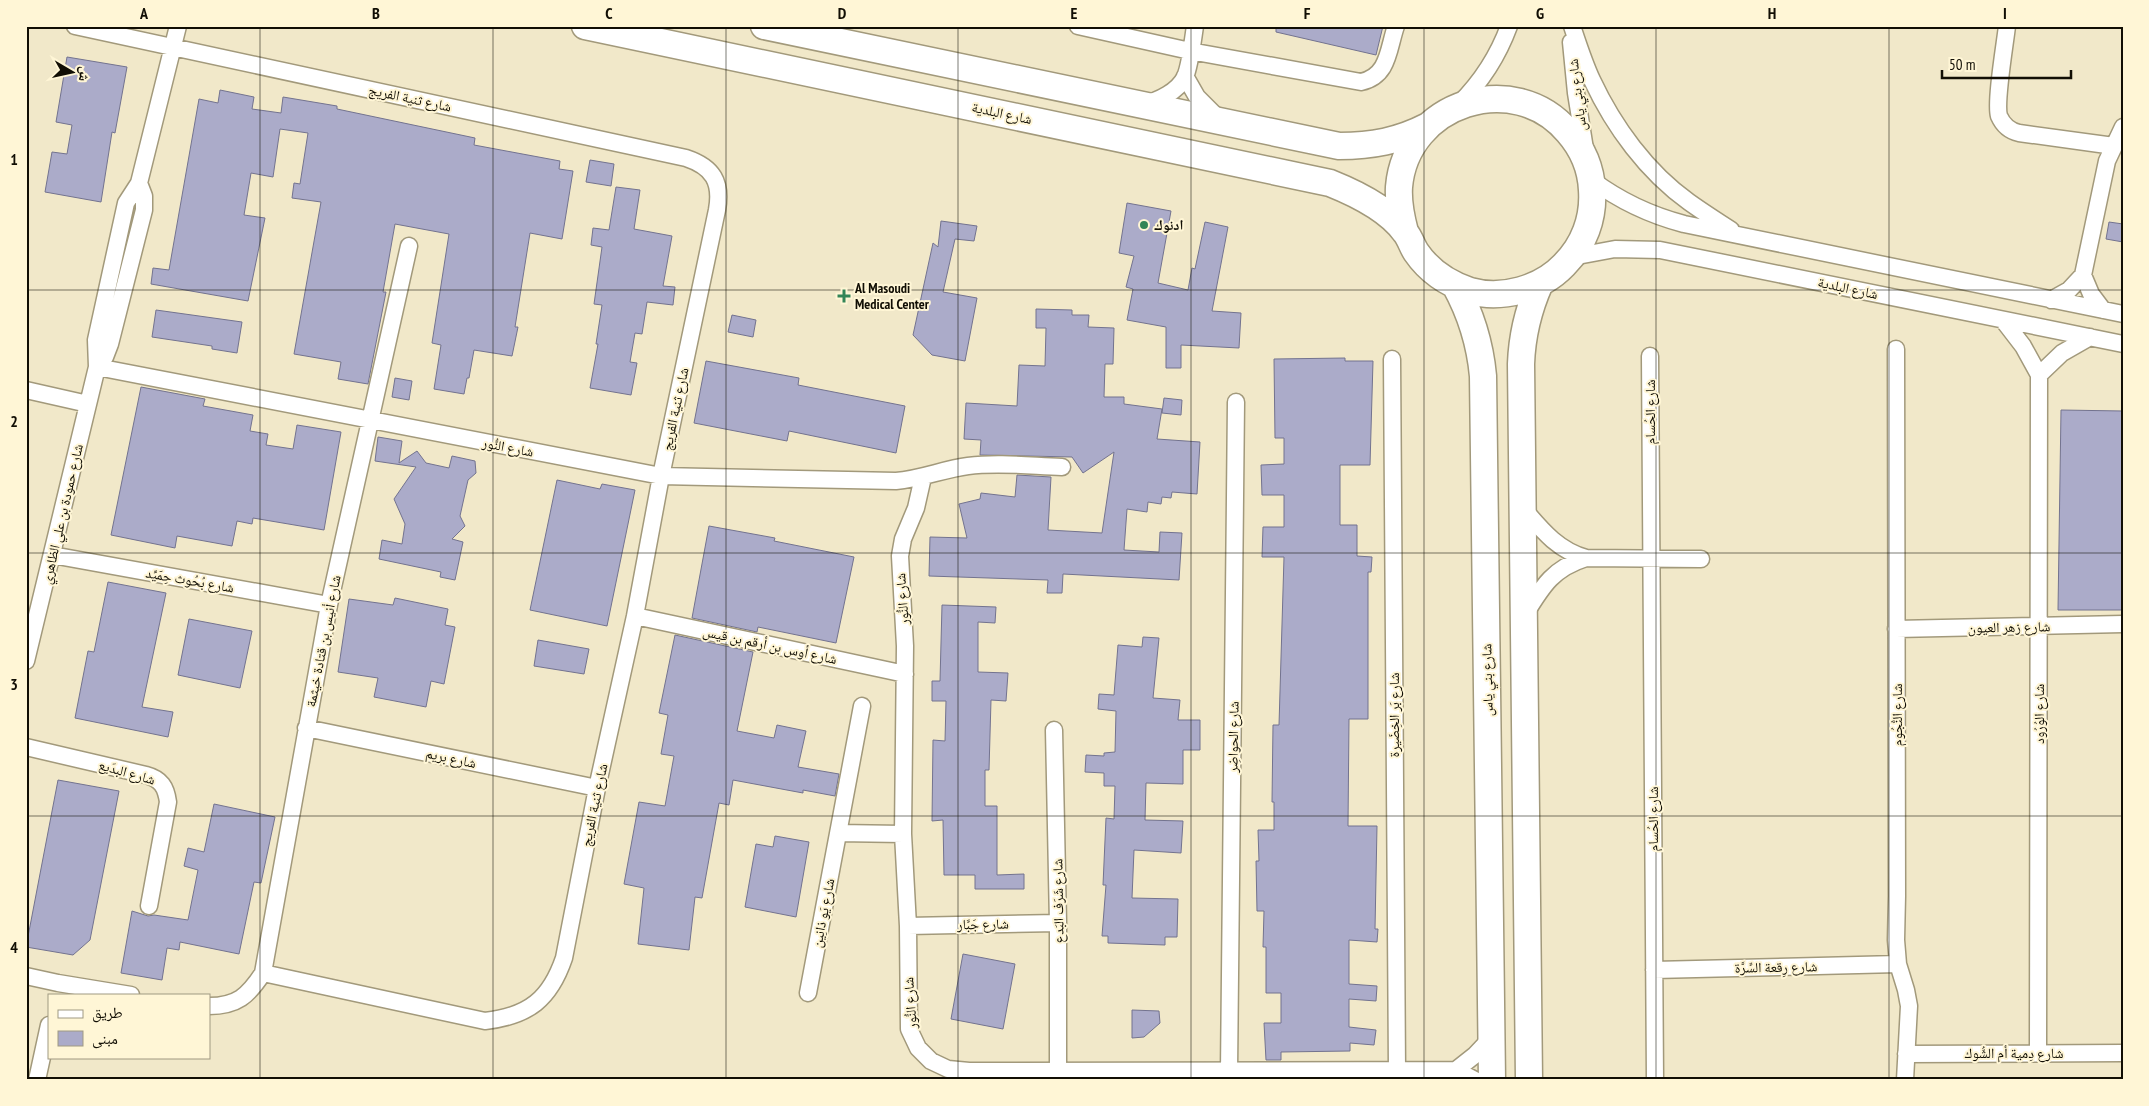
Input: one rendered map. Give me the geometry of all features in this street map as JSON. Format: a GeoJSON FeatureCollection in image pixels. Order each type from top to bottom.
{"type":"FeatureCollection","features":[{"type":"Feature","properties":{"kind":"main road","name":"شارع البلدية"},"geometry":{"type":"LineString","coordinates":[[585,26],[1309,177],[1351,192],[1370,203],[1405,232]]}},
{"type":"Feature","properties":{"kind":"main road"},"geometry":{"type":"LineString","coordinates":[[764,26],[1339,146],[1386,143],[1408,136],[1428,126]]}},
{"type":"Feature","properties":{"kind":"main road"},"geometry":{"type":"LineString","coordinates":[[1493,99],[1523,102],[1544,111],[1562,125],[1577,142],[1589,172],[1593,200],[1590,221],[1582,240],[1572,257],[1557,272],[1540,283],[1518,291],[1494,294],[1471,291],[1455,285],[1430,269],[1416,252],[1405,232],[1399,210],[1399,186],[1402,172],[1414,143],[1428,126],[1441,115],[1456,107],[1478,100],[1493,99]]}},
{"type":"Feature","properties":{"kind":"main road"},"geometry":{"type":"LineString","coordinates":[[1529,1080],[1521,348],[1527,315],[1540,283]]}},
{"type":"Feature","properties":{"kind":"main road","name":"شارع بني ياس"},"geometry":{"type":"LineString","coordinates":[[1455,285],[1464,302],[1477,338],[1483,376],[1492,1080]]}},
{"type":"Feature","properties":{"kind":"street","name":"شارع ثنية الفريج"},"geometry":{"type":"LineString","coordinates":[[75,26],[686,158],[699,162],[710,171],[717,183],[720,196],[661,476],[635,616],[597,788],[564,958],[557,978],[544,996],[527,1010],[506,1019],[485,1021],[263,973]]}},
{"type":"Feature","properties":{"kind":"street","name":"شارع حمودة بن علي الظاهري"},"geometry":{"type":"LineString","coordinates":[[26,661],[97,367],[105,356],[110,344],[144,210],[144,196],[139,183],[178,26]]}},
{"type":"Feature","properties":{"kind":"street"},"geometry":{"type":"LineString","coordinates":[[1078,26],[1190,51],[1361,82],[1373,78],[1382,70],[1396,26]]}},
{"type":"Feature","properties":{"kind":"street"},"geometry":{"type":"LineString","coordinates":[[1138,105],[1160,99],[1170,93],[1185,76],[1196,26]]}},
{"type":"Feature","properties":{"kind":"street"},"geometry":{"type":"LineString","coordinates":[[1456,107],[1474,90],[1489,68],[1509,26]]}},
{"type":"Feature","properties":{"kind":"street"},"geometry":{"type":"LineString","coordinates":[[1571,26],[1591,78],[1604,104],[1636,152],[1688,202],[1739,235]]}},
{"type":"Feature","properties":{"kind":"street","name":"شارع بني ياس"},"geometry":{"type":"LineString","coordinates":[[1571,26],[1576,93],[1589,172]]}},
{"type":"Feature","properties":{"kind":"street"},"geometry":{"type":"LineString","coordinates":[[2007,26],[1998,104],[2000,118],[2004,124],[2019,133],[2114,146]]}},
{"type":"Feature","properties":{"kind":"street"},"geometry":{"type":"LineString","coordinates":[[1185,76],[1197,97],[1224,122]]}},
{"type":"Feature","properties":{"kind":"street"},"geometry":{"type":"LineString","coordinates":[[2103,310],[2091,294],[2084,275],[2107,161],[2123,126]]}},
{"type":"Feature","properties":{"kind":"street"},"geometry":{"type":"LineString","coordinates":[[1589,172],[1610,193],[1650,214],[1684,224],[2123,314]]}},
{"type":"Feature","properties":{"kind":"street","name":"شارع أنيس بن قتادة خيثمة"},"geometry":{"type":"LineString","coordinates":[[210,1006],[225,1006],[241,999],[254,988],[263,973],[329,605],[409,246]]}},
{"type":"Feature","properties":{"kind":"street","name":"شارع البلدية"},"geometry":{"type":"LineString","coordinates":[[1572,257],[1615,249],[1660,250],[2123,344]]}},
{"type":"Feature","properties":{"kind":"street"},"geometry":{"type":"LineString","coordinates":[[2051,300],[2069,290],[2084,275]]}},
{"type":"Feature","properties":{"kind":"street","name":"شارع الوُرُود"},"geometry":{"type":"LineString","coordinates":[[2003,320],[2023,346],[2039,375],[2038,1053]]}},
{"type":"Feature","properties":{"kind":"street"},"geometry":{"type":"LineString","coordinates":[[2039,375],[2062,354],[2090,337]]}},
{"type":"Feature","properties":{"kind":"street","name":"شارع النُّجُوم"},"geometry":{"type":"LineString","coordinates":[[1896,348],[1896,940],[1898,964],[1909,1006],[1910,1022],[1905,1080]]}},
{"type":"Feature","properties":{"kind":"street","name":"شارع الحُسام"},"geometry":{"type":"LineString","coordinates":[[1650,356],[1655,1080]]}},
{"type":"Feature","properties":{"kind":"street","name":"شارع بَر الخِضَيرة"},"geometry":{"type":"LineString","coordinates":[[1392,359],[1397,1070]]}},
{"type":"Feature","properties":{"kind":"street","name":"شارع النُّور"},"geometry":{"type":"LineString","coordinates":[[97,367],[661,476],[863,482],[896,481],[923,477],[966,466],[983,464],[1062,467]]}},
{"type":"Feature","properties":{"kind":"street"},"geometry":{"type":"LineString","coordinates":[[26,390],[88,404]]}},
{"type":"Feature","properties":{"kind":"street","name":"شارع الحواضِر"},"geometry":{"type":"LineString","coordinates":[[1229,1071],[1236,402]]}},
{"type":"Feature","properties":{"kind":"street","name":"شارع النُّور"},"geometry":{"type":"LineString","coordinates":[[923,477],[916,508],[903,539],[900,556],[905,674],[903,834],[908,926],[909,1029],[918,1048],[931,1061],[948,1069],[969,1071],[1397,1070],[1417,1075],[1456,1070],[1475,1080]]}},
{"type":"Feature","properties":{"kind":"street"},"geometry":{"type":"LineString","coordinates":[[1522,508],[1550,539],[1567,551],[1586,558],[1702,559]]}},
{"type":"Feature","properties":{"kind":"street","name":"شارع بُحُوث حِمَيِّد"},"geometry":{"type":"LineString","coordinates":[[52,555],[329,605]]}},
{"type":"Feature","properties":{"kind":"street"},"geometry":{"type":"LineString","coordinates":[[1524,616],[1548,579],[1566,566],[1586,558]]}},
{"type":"Feature","properties":{"kind":"street","name":"شارع أوس بن أرقم بن قيس"},"geometry":{"type":"LineString","coordinates":[[635,616],[905,674]]}},
{"type":"Feature","properties":{"kind":"street","name":"شارع زهر العيون"},"geometry":{"type":"LineString","coordinates":[[1896,629],[2123,624]]}},
{"type":"Feature","properties":{"kind":"street","name":"شارع يَو ذانِين"},"geometry":{"type":"LineString","coordinates":[[808,993],[862,706]]}},
{"type":"Feature","properties":{"kind":"street","name":"شارع بريم"},"geometry":{"type":"LineString","coordinates":[[306,728],[597,788]]}},
{"type":"Feature","properties":{"kind":"street","name":"شارع شَرَف البَدع"},"geometry":{"type":"LineString","coordinates":[[1054,730],[1058,923],[1058,1071]]}},
{"type":"Feature","properties":{"kind":"street","name":"شارع البدَيع"},"geometry":{"type":"LineString","coordinates":[[26,747],[146,775],[155,778],[163,784],[167,792],[168,802],[149,906]]}},
{"type":"Feature","properties":{"kind":"street"},"geometry":{"type":"LineString","coordinates":[[838,833],[903,834]]}},
{"type":"Feature","properties":{"kind":"street","name":"شارع جَبَّار"},"geometry":{"type":"LineString","coordinates":[[908,926],[1058,923]]}},
{"type":"Feature","properties":{"kind":"street","name":"شارع رِقعة السِّرَّة"},"geometry":{"type":"LineString","coordinates":[[1654,970],[1898,964]]}},
{"type":"Feature","properties":{"kind":"street"},"geometry":{"type":"LineString","coordinates":[[26,976],[56,989],[118,994]]}},
{"type":"Feature","properties":{"kind":"street"},"geometry":{"type":"LineString","coordinates":[[37,1080],[48,1030]]}},
{"type":"Feature","properties":{"kind":"street"},"geometry":{"type":"LineString","coordinates":[[1456,1070],[1475,1055],[1492,1037]]}},
{"type":"Feature","properties":{"kind":"street","name":"شارع دِمية أم الشُّوك"},"geometry":{"type":"LineString","coordinates":[[1906,1054],[2123,1053]]}},
{"type":"Feature","properties":{"kind":"building"},"geometry":{"type":"Polygon","coordinates":[[[1276,26],[1383,26],[1376,55],[1276,32],[1276,26]]]}},
{"type":"Feature","properties":{"kind":"building"},"geometry":{"type":"Polygon","coordinates":[[[67,57],[127,67],[115,133],[112,132],[101,202],[45,192],[52,152],[67,154],[72,125],[56,122],[67,57]]]}},
{"type":"Feature","properties":{"kind":"building"},"geometry":{"type":"Polygon","coordinates":[[[220,90],[254,97],[252,109],[281,113],[283,97],[337,106],[337,109],[475,138],[474,145],[560,161],[559,169],[573,171],[562,239],[530,233],[515,327],[518,327],[512,356],[474,350],[464,394],[434,389],[441,345],[432,343],[449,234],[395,224],[383,292],[386,292],[368,384],[338,379],[341,362],[294,354],[321,202],[292,198],[294,183],[300,184],[308,133],[280,129],[273,177],[251,173],[244,215],[265,218],[248,301],[151,284],[153,268],[169,270],[199,99],[218,103],[220,90]]]}},
{"type":"Feature","properties":{"kind":"building"},"geometry":{"type":"Polygon","coordinates":[[[590,160],[614,164],[611,186],[586,182],[590,160]]]}},
{"type":"Feature","properties":{"kind":"building"},"geometry":{"type":"Polygon","coordinates":[[[616,187],[640,190],[634,229],[672,236],[663,286],[675,287],[673,305],[647,302],[642,334],[635,333],[630,362],[637,363],[631,395],[590,388],[598,344],[596,344],[602,305],[594,304],[602,247],[591,245],[593,228],[609,230],[616,187]]]}},
{"type":"Feature","properties":{"kind":"building"},"geometry":{"type":"Polygon","coordinates":[[[1127,203],[1171,211],[1158,283],[1188,290],[1192,268],[1195,269],[1205,222],[1228,227],[1212,311],[1241,313],[1239,348],[1181,345],[1181,368],[1166,368],[1166,327],[1127,320],[1133,289],[1126,287],[1134,256],[1119,253],[1127,203]]]}},
{"type":"Feature","properties":{"kind":"building"},"geometry":{"type":"Polygon","coordinates":[[[941,221],[977,226],[974,241],[955,239],[943,292],[977,298],[965,361],[932,355],[913,335],[933,243],[938,247],[941,221]]]}},
{"type":"Feature","properties":{"kind":"building"},"geometry":{"type":"Polygon","coordinates":[[[2109,222],[2123,224],[2123,242],[2106,239],[2109,222]]]}},
{"type":"Feature","properties":{"kind":"building"},"geometry":{"type":"Polygon","coordinates":[[[1036,309],[1072,310],[1072,315],[1089,315],[1088,327],[1114,328],[1113,364],[1105,364],[1104,397],[1124,397],[1124,404],[1162,409],[1157,439],[1200,442],[1197,494],[1172,492],[1171,498],[1162,497],[1161,504],[1148,502],[1147,512],[1127,509],[1124,550],[1159,552],[1160,532],[1182,533],[1179,580],[1063,574],[1062,593],[1047,593],[1048,580],[929,576],[930,537],[967,538],[959,504],[980,499],[981,493],[1015,497],[1017,475],[1051,477],[1048,530],[1102,533],[1114,452],[1083,473],[1072,457],[980,455],[981,440],[964,439],[966,403],[1017,406],[1019,365],[1045,366],[1046,328],[1036,328],[1036,309]]]}},
{"type":"Feature","properties":{"kind":"building"},"geometry":{"type":"Polygon","coordinates":[[[156,310],[242,322],[237,353],[212,349],[212,346],[152,337],[156,310]]]}},
{"type":"Feature","properties":{"kind":"building"},"geometry":{"type":"Polygon","coordinates":[[[732,315],[756,320],[753,337],[728,332],[732,315]]]}},
{"type":"Feature","properties":{"kind":"building"},"geometry":{"type":"Polygon","coordinates":[[[1345,358],[1345,361],[1373,361],[1370,465],[1340,465],[1340,525],[1357,525],[1357,556],[1372,557],[1371,572],[1368,572],[1368,719],[1349,719],[1348,826],[1377,826],[1375,929],[1378,929],[1377,942],[1349,940],[1349,984],[1377,986],[1376,1001],[1349,999],[1349,1027],[1376,1030],[1374,1045],[1350,1043],[1350,1051],[1281,1052],[1281,1060],[1266,1060],[1264,1023],[1281,1023],[1281,993],[1266,993],[1266,947],[1263,947],[1264,911],[1257,911],[1256,861],[1259,861],[1258,830],[1274,830],[1274,802],[1272,802],[1273,725],[1279,725],[1284,557],[1262,557],[1263,527],[1284,527],[1284,495],[1262,495],[1261,465],[1284,464],[1284,438],[1275,438],[1274,359],[1345,358]]]}},
{"type":"Feature","properties":{"kind":"building"},"geometry":{"type":"Polygon","coordinates":[[[706,361],[799,378],[798,385],[905,406],[896,453],[789,431],[787,441],[694,423],[706,361]]]}},
{"type":"Feature","properties":{"kind":"building"},"geometry":{"type":"Polygon","coordinates":[[[395,378],[412,381],[409,400],[392,397],[395,378]]]}},
{"type":"Feature","properties":{"kind":"building"},"geometry":{"type":"Polygon","coordinates":[[[141,387],[205,399],[203,406],[253,415],[250,431],[268,434],[266,445],[293,449],[297,425],[341,432],[324,530],[253,518],[252,524],[237,521],[232,546],[177,536],[175,548],[111,535],[141,387]]]}},
{"type":"Feature","properties":{"kind":"building"},"geometry":{"type":"Polygon","coordinates":[[[1164,398],[1182,400],[1181,415],[1162,413],[1164,398]]]}},
{"type":"Feature","properties":{"kind":"building"},"geometry":{"type":"Polygon","coordinates":[[[2061,410],[2123,411],[2123,610],[2058,610],[2061,410]]]}},
{"type":"Feature","properties":{"kind":"building"},"geometry":{"type":"Polygon","coordinates":[[[378,437],[402,441],[399,463],[417,451],[426,463],[449,468],[452,456],[475,461],[476,473],[468,480],[460,516],[465,526],[452,539],[463,542],[455,580],[440,577],[441,572],[379,559],[382,540],[402,544],[405,524],[394,499],[416,467],[375,461],[378,437]]]}},
{"type":"Feature","properties":{"kind":"building"},"geometry":{"type":"Polygon","coordinates":[[[557,480],[600,489],[602,484],[635,490],[607,626],[530,610],[557,480]]]}},
{"type":"Feature","properties":{"kind":"building"},"geometry":{"type":"Polygon","coordinates":[[[709,526],[775,538],[774,541],[854,557],[836,643],[758,627],[757,632],[692,618],[709,526]]]}},
{"type":"Feature","properties":{"kind":"building"},"geometry":{"type":"Polygon","coordinates":[[[108,582],[166,593],[142,707],[173,712],[168,737],[75,718],[88,651],[94,652],[108,582]]]}},
{"type":"Feature","properties":{"kind":"building"},"geometry":{"type":"Polygon","coordinates":[[[395,598],[448,609],[445,625],[455,627],[444,684],[431,681],[426,707],[374,697],[378,678],[338,672],[349,599],[393,605],[395,598]]]}},
{"type":"Feature","properties":{"kind":"building"},"geometry":{"type":"Polygon","coordinates":[[[942,605],[996,607],[995,623],[978,622],[978,672],[1008,673],[1006,701],[991,700],[989,770],[985,770],[985,806],[997,806],[997,875],[1024,874],[1024,889],[975,889],[975,875],[944,875],[943,820],[932,821],[933,740],[945,741],[946,701],[932,701],[932,681],[940,681],[942,605]]]}},
{"type":"Feature","properties":{"kind":"building"},"geometry":{"type":"Polygon","coordinates":[[[189,619],[252,631],[240,688],[178,675],[189,619]]]}},
{"type":"Feature","properties":{"kind":"building"},"geometry":{"type":"Polygon","coordinates":[[[675,635],[753,652],[737,731],[774,738],[777,725],[806,731],[798,767],[839,774],[835,796],[803,790],[803,793],[733,780],[729,805],[719,803],[702,898],[695,897],[689,950],[638,944],[644,888],[624,884],[639,802],[665,806],[674,756],[661,754],[668,715],[659,713],[675,635]]]}},
{"type":"Feature","properties":{"kind":"building"},"geometry":{"type":"Polygon","coordinates":[[[1143,637],[1159,638],[1153,698],[1180,700],[1178,720],[1200,720],[1200,750],[1183,750],[1183,784],[1146,783],[1145,820],[1183,821],[1181,853],[1134,850],[1132,898],[1178,899],[1177,937],[1165,937],[1165,945],[1108,943],[1108,936],[1102,936],[1106,885],[1103,885],[1106,818],[1114,819],[1115,786],[1104,786],[1104,773],[1085,772],[1086,755],[1104,756],[1104,753],[1115,752],[1116,711],[1098,709],[1099,694],[1114,695],[1118,645],[1142,647],[1143,637]]]}},
{"type":"Feature","properties":{"kind":"building"},"geometry":{"type":"Polygon","coordinates":[[[538,640],[589,649],[584,674],[534,666],[538,640]]]}},
{"type":"Feature","properties":{"kind":"building"},"geometry":{"type":"Polygon","coordinates":[[[58,780],[119,791],[90,940],[73,955],[26,947],[58,780]]]}},
{"type":"Feature","properties":{"kind":"building"},"geometry":{"type":"Polygon","coordinates":[[[214,804],[275,817],[261,883],[254,882],[239,954],[180,942],[179,950],[167,948],[162,980],[121,973],[132,911],[148,916],[154,915],[188,920],[198,870],[184,866],[188,848],[204,852],[214,804]]]}},
{"type":"Feature","properties":{"kind":"building"},"geometry":{"type":"Polygon","coordinates":[[[775,836],[809,842],[796,917],[745,907],[756,844],[773,847],[775,836]]]}},
{"type":"Feature","properties":{"kind":"building"},"geometry":{"type":"Polygon","coordinates":[[[963,954],[1015,964],[1003,1029],[951,1019],[963,954]]]}},
{"type":"Feature","properties":{"kind":"building"},"geometry":{"type":"Polygon","coordinates":[[[1132,1010],[1159,1011],[1160,1023],[1144,1037],[1132,1038],[1132,1010]]]}},
{"type":"Feature","properties":{"kind":"place","name":"ادنوك"},"geometry":{"type":"Point","coordinates":[1144,225]}},
{"type":"Feature","properties":{"kind":"place","name":"Al Masoudi Medical Center"},"geometry":{"type":"Point","coordinates":[844,296]}}]}
